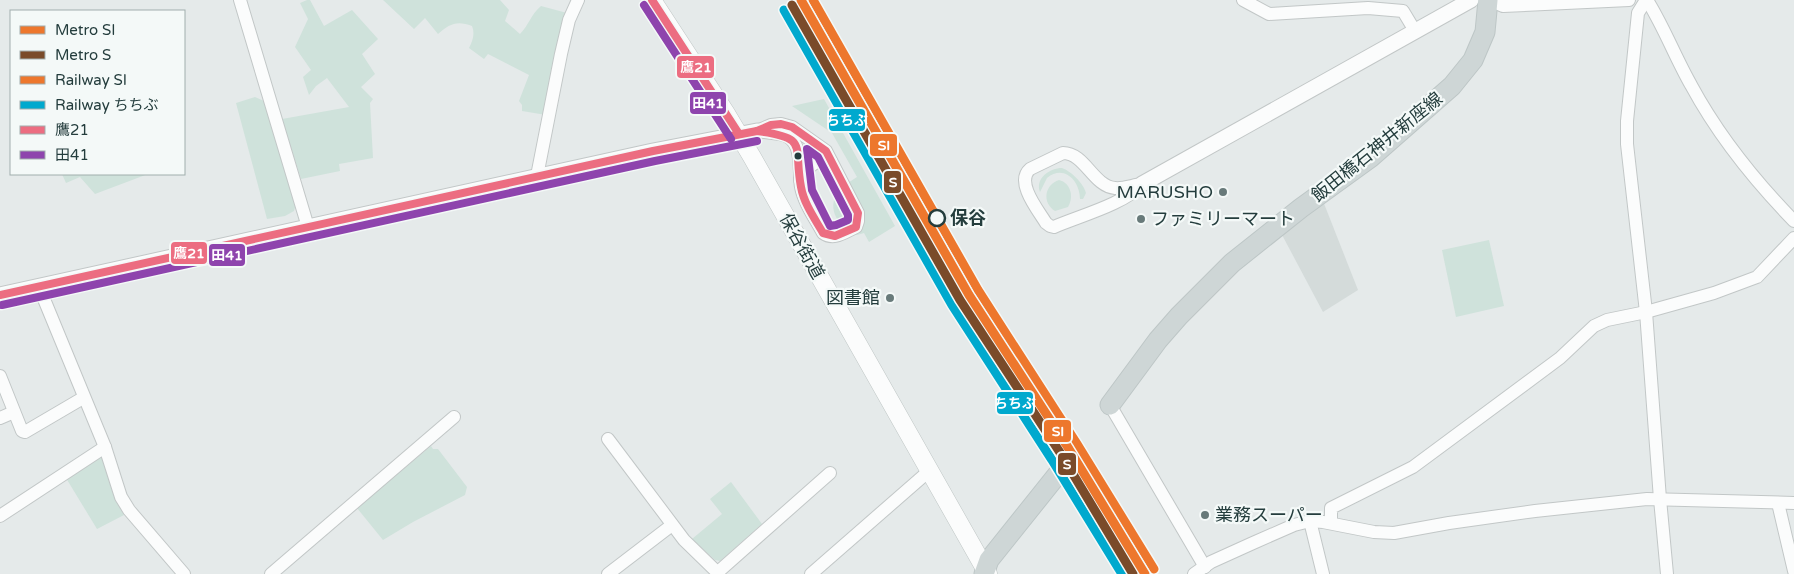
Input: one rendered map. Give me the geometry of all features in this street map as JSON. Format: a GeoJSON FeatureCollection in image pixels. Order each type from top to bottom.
{"type":"FeatureCollection","features":[{"type":"Feature","properties":{"kind":"main road","name":"保谷街道"},"geometry":{"type":"LineString","coordinates":[[652,0],[738,134],[986,573]]}},
{"type":"Feature","properties":{"kind":"main road","name":"飯田橋石神井新座線"},"geometry":{"type":"LineString","coordinates":[[1110,405],[1158,340],[1232,263],[1301,208],[1370,158],[1452,86],[1473,60],[1485,32],[1488,0]]}},
{"type":"Feature","properties":{"kind":"main road"},"geometry":{"type":"LineString","coordinates":[[986,573],[989,560],[1061,470]]}},
{"type":"Feature","properties":{"kind":"street"},"geometry":{"type":"LineString","coordinates":[[240,0],[308,227]]}},
{"type":"Feature","properties":{"kind":"street"},"geometry":{"type":"LineString","coordinates":[[537,176],[561,54],[569,20],[578,0]]}},
{"type":"Feature","properties":{"kind":"street"},"geometry":{"type":"LineString","coordinates":[[1242,0],[1269,14],[1368,8],[1403,11],[1416,31]]}},
{"type":"Feature","properties":{"kind":"street"},"geometry":{"type":"LineString","coordinates":[[1284,0],[1293,12]]}},
{"type":"Feature","properties":{"kind":"street"},"geometry":{"type":"LineString","coordinates":[[1142,184],[1110,187],[1069,153],[1063,153],[1037,166],[1026,173],[1024,178],[1027,190],[1046,223],[1050,226],[1054,227],[1096,211],[1135,192],[1142,184],[1472,0]]}},
{"type":"Feature","properties":{"kind":"street"},"geometry":{"type":"LineString","coordinates":[[1495,0],[1496,3],[1503,6],[1630,0]]}},
{"type":"Feature","properties":{"kind":"street"},"geometry":{"type":"LineString","coordinates":[[1667,574],[1646,312],[1627,144],[1627,121],[1638,13],[1647,0],[1690,85],[1714,124],[1740,159],[1794,221]]}},
{"type":"Feature","properties":{"kind":"street"},"geometry":{"type":"LineString","coordinates":[[0,295],[537,176],[757,131],[776,125],[792,127],[826,151],[858,213],[856,227],[834,237],[823,233],[803,196],[797,146],[790,138],[781,134],[757,131]]}},
{"type":"Feature","properties":{"kind":"street"},"geometry":{"type":"LineString","coordinates":[[800,180],[808,168],[817,162],[826,159],[832,161]]}},
{"type":"Feature","properties":{"kind":"street"},"geometry":{"type":"LineString","coordinates":[[1331,523],[1331,508],[1413,468],[1560,358],[1594,326],[1607,320],[1714,294],[1757,277],[1792,244]]}},
{"type":"Feature","properties":{"kind":"street"},"geometry":{"type":"LineString","coordinates":[[39,287],[105,447],[121,497],[129,510],[184,574]]}},
{"type":"Feature","properties":{"kind":"street"},"geometry":{"type":"LineString","coordinates":[[0,376],[22,431],[25,432],[84,398]]}},
{"type":"Feature","properties":{"kind":"street"},"geometry":{"type":"LineString","coordinates":[[1110,405],[1205,567]]}},
{"type":"Feature","properties":{"kind":"street"},"geometry":{"type":"LineString","coordinates":[[0,418],[14,412]]}},
{"type":"Feature","properties":{"kind":"street"},"geometry":{"type":"LineString","coordinates":[[271,574],[454,417]]}},
{"type":"Feature","properties":{"kind":"street"},"geometry":{"type":"LineString","coordinates":[[608,439],[686,542],[719,573],[830,473]]}},
{"type":"Feature","properties":{"kind":"street"},"geometry":{"type":"LineString","coordinates":[[0,516],[105,447]]}},
{"type":"Feature","properties":{"kind":"street"},"geometry":{"type":"LineString","coordinates":[[812,574],[891,502],[929,471]]}},
{"type":"Feature","properties":{"kind":"street"},"geometry":{"type":"LineString","coordinates":[[1194,574],[1211,562],[1294,525],[1310,521],[1331,523],[1374,532],[1394,533],[1459,521],[1557,508],[1660,499],[1794,503]]}},
{"type":"Feature","properties":{"kind":"street"},"geometry":{"type":"LineString","coordinates":[[1778,503],[1794,571]]}},
{"type":"Feature","properties":{"kind":"street"},"geometry":{"type":"LineString","coordinates":[[1310,521],[1323,574]]}},
{"type":"Feature","properties":{"kind":"street"},"geometry":{"type":"LineString","coordinates":[[608,574],[672,525]]}},
{"type":"Feature","properties":{"kind":"shaded area"},"geometry":{"type":"Polygon","coordinates":[[[310,0],[324,26],[352,10],[378,39],[362,54],[375,74],[361,87],[373,99],[370,103],[373,158],[339,164],[340,171],[301,179],[282,119],[349,107],[327,78],[316,86],[309,95],[303,77],[311,70],[295,47],[308,19],[300,3],[310,0]]]}},
{"type":"Feature","properties":{"kind":"shaded area"},"geometry":{"type":"Polygon","coordinates":[[[383,0],[500,0],[509,10],[505,21],[520,34],[541,6],[567,13],[546,115],[522,111],[522,105],[519,101],[529,75],[488,54],[484,59],[469,48],[473,37],[472,26],[458,23],[438,34],[425,18],[414,29],[383,0]]]}},
{"type":"Feature","properties":{"kind":"shaded area"},"geometry":{"type":"Polygon","coordinates":[[[255,97],[264,101],[296,204],[294,211],[285,216],[267,219],[236,103],[255,97]]]}},
{"type":"Feature","properties":{"kind":"shaded area"},"geometry":{"type":"Polygon","coordinates":[[[824,99],[895,226],[869,242],[864,233],[857,235],[846,229],[838,220],[833,208],[838,192],[857,177],[832,133],[792,106],[824,99]]]}},
{"type":"Feature","properties":{"kind":"shaded area"},"geometry":{"type":"Polygon","coordinates":[[[1062,168],[1073,175],[1083,186],[1086,193],[1083,199],[1080,199],[1074,181],[1065,174],[1059,173],[1047,178],[1040,192],[1039,187],[1042,178],[1048,172],[1062,168]]]}},
{"type":"Feature","properties":{"kind":"shaded area"},"geometry":{"type":"Polygon","coordinates":[[[62,175],[145,175],[95,194],[80,177],[66,183],[62,175]]]}},
{"type":"Feature","properties":{"kind":"shaded area"},"geometry":{"type":"Polygon","coordinates":[[[1059,180],[1069,187],[1071,199],[1068,207],[1055,211],[1048,203],[1046,194],[1050,186],[1059,180]]]}},
{"type":"Feature","properties":{"kind":"shaded area"},"geometry":{"type":"Polygon","coordinates":[[[1323,201],[1358,290],[1323,312],[1281,233],[1323,201]]]}},
{"type":"Feature","properties":{"kind":"shaded area"},"geometry":{"type":"Polygon","coordinates":[[[1489,240],[1504,306],[1456,317],[1442,250],[1489,240]]]}},
{"type":"Feature","properties":{"kind":"shaded area"},"geometry":{"type":"Polygon","coordinates":[[[431,446],[433,449],[438,449],[467,487],[465,495],[383,540],[357,508],[431,446]]]}},
{"type":"Feature","properties":{"kind":"shaded area"},"geometry":{"type":"Polygon","coordinates":[[[102,456],[116,501],[124,515],[97,529],[66,478],[102,456]]]}},
{"type":"Feature","properties":{"kind":"shaded area"},"geometry":{"type":"Polygon","coordinates":[[[731,482],[762,524],[720,561],[715,560],[692,539],[722,514],[710,499],[731,482]]]}},
{"type":"Feature","properties":{"kind":"metro line","name":"SI"},"geometry":{"type":"LineString","coordinates":[[801,0],[969,295],[1069,449],[1145,574]]}},
{"type":"Feature","properties":{"kind":"metro line","name":"S"},"geometry":{"type":"LineString","coordinates":[[792,5],[960,300],[1061,454],[1133,574]]}},
{"type":"Feature","properties":{"kind":"rail line","name":"SI"},"geometry":{"type":"LineString","coordinates":[[813,0],[978,290],[1077,444],[1154,569]]}},
{"type":"Feature","properties":{"kind":"rail line","name":"ちちぶ"},"geometry":{"type":"LineString","coordinates":[[784,10],[952,305],[1052,460],[1122,574]]}},
{"type":"Feature","properties":{"kind":"transit line","name":"鷹21"},"geometry":{"type":"LineString","coordinates":[[652,0],[739,134]]}},
{"type":"Feature","properties":{"kind":"transit line","name":"田41"},"geometry":{"type":"LineString","coordinates":[[644,5],[731,139]]}},
{"type":"Feature","properties":{"kind":"transit line","name":"鷹21"},"geometry":{"type":"LineString","coordinates":[[781,124],[792,127],[826,151],[858,213],[856,227],[835,236],[823,233],[802,193],[796,146],[785,137],[757,131],[771,125],[781,124]]}},
{"type":"Feature","properties":{"kind":"transit line","name":"鷹21"},"geometry":{"type":"LineString","coordinates":[[0,295],[653,151],[757,131]]}},
{"type":"Feature","properties":{"kind":"transit line","name":"田41"},"geometry":{"type":"LineString","coordinates":[[2,305],[655,161],[757,141]]}},
{"type":"Feature","properties":{"kind":"transit line","name":"田41"},"geometry":{"type":"LineString","coordinates":[[807,149],[818,157],[848,215],[848,220],[830,226],[812,190],[807,149]]}},
{"type":"Feature","properties":{"kind":"place","name":"MARUSHO"},"geometry":{"type":"Point","coordinates":[1223,192]}},
{"type":"Feature","properties":{"kind":"place","name":"保谷"},"geometry":{"type":"Point","coordinates":[937,218]}},
{"type":"Feature","properties":{"kind":"place","name":"ファミリーマート"},"geometry":{"type":"Point","coordinates":[1141,219]}},
{"type":"Feature","properties":{"kind":"place","name":"図書館"},"geometry":{"type":"Point","coordinates":[890,298]}},
{"type":"Feature","properties":{"kind":"place","name":"業務スーパー"},"geometry":{"type":"Point","coordinates":[1205,515]}}]}
